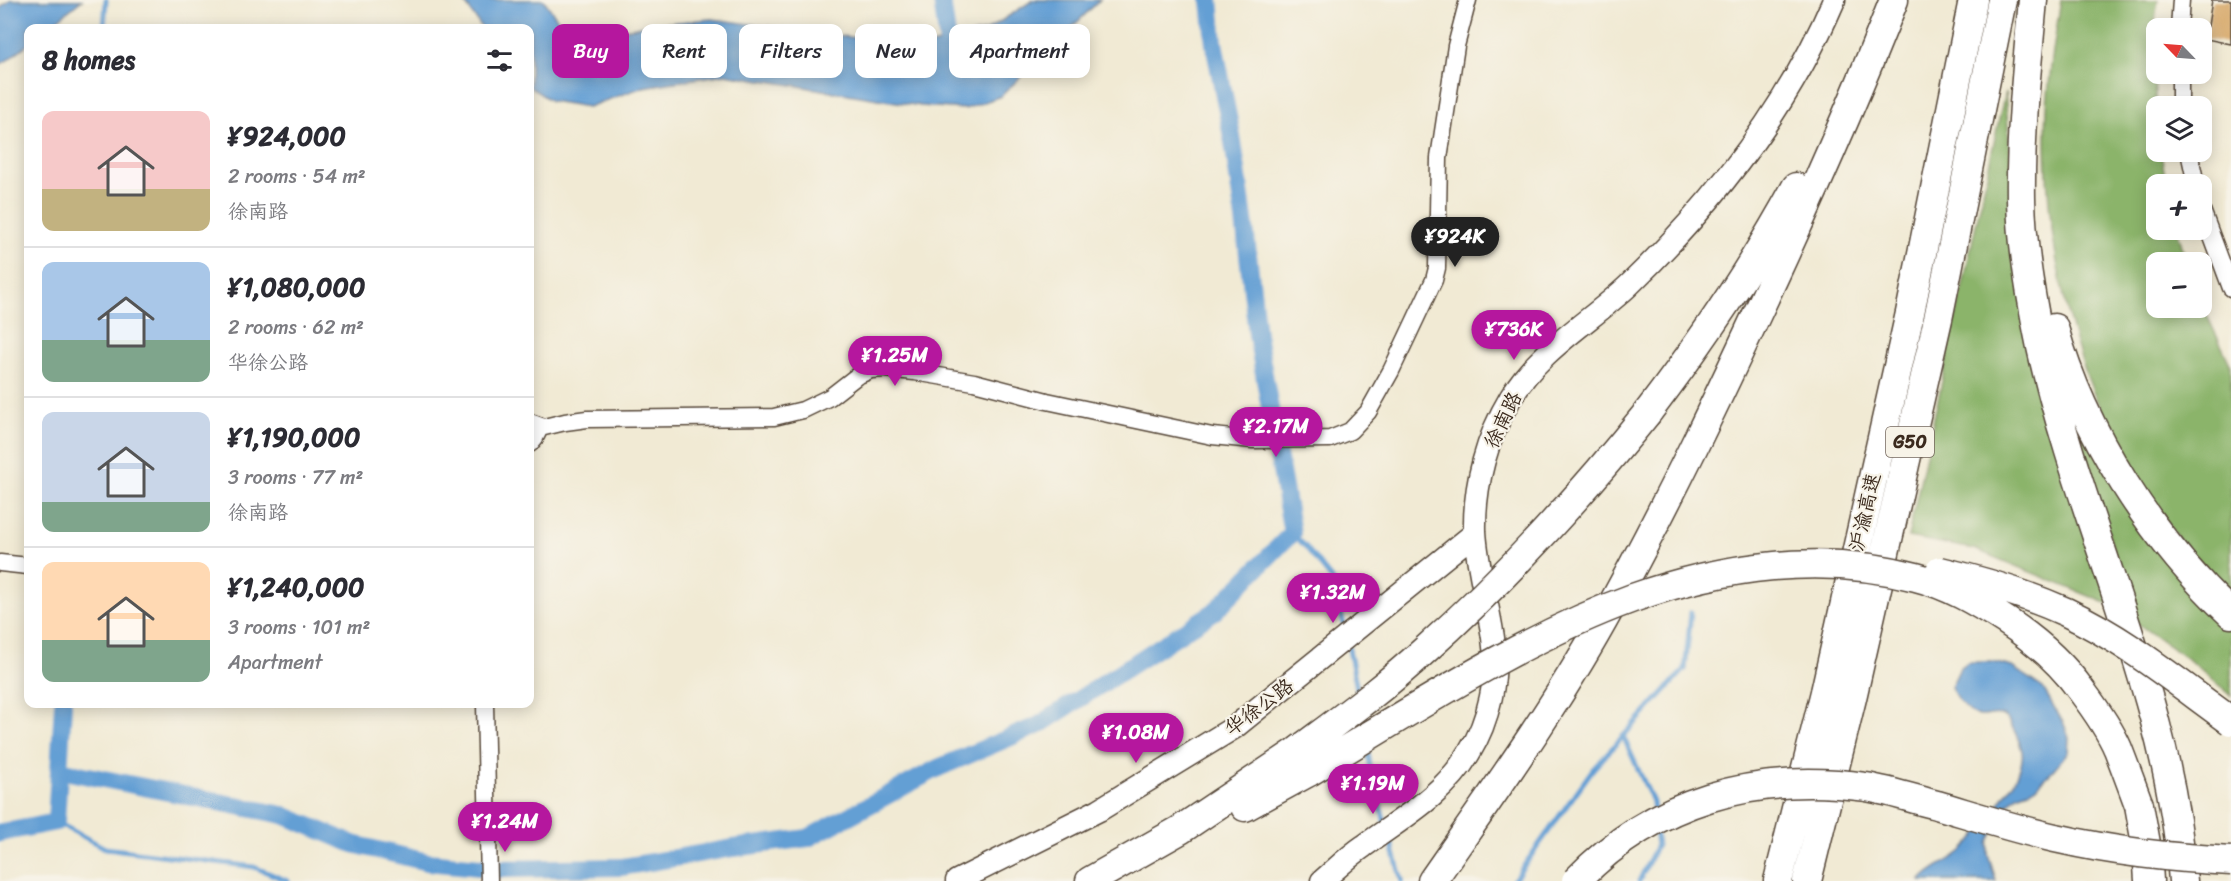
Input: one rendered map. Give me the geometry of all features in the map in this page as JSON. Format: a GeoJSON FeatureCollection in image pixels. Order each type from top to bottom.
{"type":"FeatureCollection","features":[{"type":"Feature","properties":{"kind":"highway"},"geometry":{"type":"LineString","coordinates":[[1101,881],[1141,864],[1302,762],[1483,597],[1547,532],[1596,477],[1697,347],[1774,228],[1840,108],[1892,0]]}},
{"type":"Feature","properties":{"kind":"highway"},"geometry":{"type":"LineString","coordinates":[[1432,881],[1517,759],[1602,623],[1677,482],[1793,236],[1848,112],[1892,0]]}},
{"type":"Feature","properties":{"kind":"highway","name":"沪渝高速"},"geometry":{"type":"LineString","coordinates":[[1808,881],[1938,319],[2002,0]]}},
{"type":"Feature","properties":{"kind":"highway"},"geometry":{"type":"LineString","coordinates":[[2033,0],[2022,149],[2021,199],[2024,249],[2042,348],[2068,447],[2152,710],[2168,775],[2178,830],[2183,881]]}},
{"type":"Feature","properties":{"kind":"highway","name":"沪渝高速"},"geometry":{"type":"LineString","coordinates":[[1778,881],[1825,692],[1910,313],[1971,9]]}},
{"type":"Feature","properties":{"kind":"highway"},"geometry":{"type":"LineString","coordinates":[[2022,149],[2033,248],[2058,343],[2096,436],[2121,478],[2181,561],[2231,614]]}},
{"type":"Feature","properties":{"kind":"highway"},"geometry":{"type":"LineString","coordinates":[[1090,881],[1302,762],[1575,622],[1633,598],[1722,573],[1766,566],[1872,562],[1919,567],[1990,584],[2030,597],[2068,613],[2105,633],[2231,721]]}},
{"type":"Feature","properties":{"kind":"highway"},"geometry":{"type":"LineString","coordinates":[[1810,564],[1871,568],[1917,577],[1950,589],[1982,605],[2036,640],[2081,689],[2117,746],[2139,805],[2149,881]]}},
{"type":"Feature","properties":{"kind":"highway"},"geometry":{"type":"LineString","coordinates":[[1576,881],[1596,860],[1646,823],[1701,798],[1762,785],[1814,783],[1868,787],[2011,827],[2115,850],[2231,861]]}},
{"type":"Feature","properties":{"kind":"street"},"geometry":{"type":"LineString","coordinates":[[535,425],[587,419],[774,417],[803,410],[830,397],[857,376],[871,370],[885,369],[938,375],[1212,436],[1300,441],[1320,441],[1340,436],[1364,418],[1386,381],[1434,280],[1439,256],[1437,184],[1443,123],[1456,46],[1468,0]]}},
{"type":"Feature","properties":{"kind":"street","name":"徐南路"},"geometry":{"type":"LineString","coordinates":[[1322,881],[1361,848],[1431,798],[1452,777],[1469,753],[1482,726],[1490,699],[1494,669],[1494,641],[1475,534],[1475,506],[1482,467],[1494,430],[1512,395],[1536,365],[1565,337],[1627,287],[1685,228],[1738,163],[1786,93],[1834,0]]}},
{"type":"Feature","properties":{"kind":"street"},"geometry":{"type":"LineString","coordinates":[[2180,18],[2181,0]]}},
{"type":"Feature","properties":{"kind":"street"},"geometry":{"type":"LineString","coordinates":[[2212,237],[2231,288]]}},
{"type":"Feature","properties":{"kind":"street","name":"华徐公路"},"geometry":{"type":"LineString","coordinates":[[957,881],[1109,804],[1235,727],[1475,534]]}},
{"type":"Feature","properties":{"kind":"street"},"geometry":{"type":"LineString","coordinates":[[0,563],[24,566]]}},
{"type":"Feature","properties":{"kind":"street"},"geometry":{"type":"LineString","coordinates":[[485,708],[489,881]]}},
{"type":"Feature","properties":{"kind":"green space"},"geometry":{"type":"Polygon","coordinates":[[[2061,0],[2158,0],[2155,18],[2146,18],[2146,84],[2155,84],[2155,96],[2146,96],[2146,162],[2163,162],[2164,174],[2146,174],[2146,240],[2180,240],[2184,252],[2146,252],[2146,318],[2208,318],[2231,366],[2231,596],[2194,557],[2162,517],[2111,431],[2080,356],[2059,274],[2048,189],[2047,108],[2061,0]]]}},
{"type":"Feature","properties":{"kind":"green space"},"geometry":{"type":"Polygon","coordinates":[[[2005,92],[2015,208],[2111,605],[1974,549],[1908,537],[2005,92]]]}},
{"type":"Feature","properties":{"kind":"green space"},"geometry":{"type":"Polygon","coordinates":[[[2075,417],[2231,626],[2231,696],[2196,665],[2134,621],[2075,417]]]}},
{"type":"Feature","properties":{"kind":"water"},"geometry":{"type":"Polygon","coordinates":[[[10,0],[82,0],[52,24],[24,24],[24,47],[0,64],[0,8],[10,0]]]}},
{"type":"Feature","properties":{"kind":"water"},"geometry":{"type":"Polygon","coordinates":[[[463,0],[544,0],[561,24],[552,24],[552,78],[629,78],[629,29],[641,26],[641,78],[700,78],[643,87],[588,107],[551,101],[534,90],[534,24],[479,24],[463,0]]]}},
{"type":"Feature","properties":{"kind":"water"},"geometry":{"type":"Polygon","coordinates":[[[1033,0],[1100,0],[1075,24],[997,24],[1033,0]]]}},
{"type":"Feature","properties":{"kind":"water"},"geometry":{"type":"Polygon","coordinates":[[[712,19],[750,24],[739,24],[739,76],[727,74],[727,24],[656,24],[712,19]]]}},
{"type":"Feature","properties":{"kind":"water"},"geometry":{"type":"Polygon","coordinates":[[[843,36],[855,38],[855,78],[937,78],[937,44],[949,41],[949,78],[1020,78],[1001,96],[965,109],[921,106],[750,78],[843,78],[843,36]]]}},
{"type":"Feature","properties":{"kind":"water"},"geometry":{"type":"Polygon","coordinates":[[[1968,662],[1993,662],[2012,667],[2043,688],[2064,724],[2069,738],[2068,752],[2049,775],[2032,790],[2017,795],[2007,805],[1988,843],[1988,854],[1996,881],[1920,881],[1969,844],[2014,782],[2021,763],[2022,751],[2019,742],[2006,718],[1997,714],[1975,715],[1962,705],[1953,691],[1951,687],[1960,668],[1968,662]]]}},
{"type":"Feature","properties":{"kind":"building"},"geometry":{"type":"Polygon","coordinates":[[[2212,0],[2231,0],[2231,44],[2212,40],[2212,18],[2209,18],[2212,0]]]}},
{"type":"Feature","properties":{"kind":"waterway"},"geometry":{"type":"LineString","coordinates":[[104,24],[106,0]]}},
{"type":"Feature","properties":{"kind":"waterway"},"geometry":{"type":"LineString","coordinates":[[942,0],[949,51]]}},
{"type":"Feature","properties":{"kind":"waterway"},"geometry":{"type":"LineString","coordinates":[[59,770],[283,815],[353,844],[427,862],[501,869],[622,867],[808,838],[938,768],[1039,725],[1215,611],[1292,533],[1257,334],[1244,219],[1233,142],[1214,43],[1210,0]]}},
{"type":"Feature","properties":{"kind":"waterway"},"geometry":{"type":"LineString","coordinates":[[1292,533],[1333,581],[1345,629]]}},
{"type":"Feature","properties":{"kind":"waterway"},"geometry":{"type":"LineString","coordinates":[[1513,881],[1593,769],[1685,669],[1691,612]]}},
{"type":"Feature","properties":{"kind":"waterway"},"geometry":{"type":"LineString","coordinates":[[1348,644],[1358,694]]}},
{"type":"Feature","properties":{"kind":"waterway"},"geometry":{"type":"LineString","coordinates":[[0,833],[56,822],[63,708]]}},
{"type":"Feature","properties":{"kind":"waterway"},"geometry":{"type":"LineString","coordinates":[[1623,736],[1653,802],[1654,812]]}},
{"type":"Feature","properties":{"kind":"waterway"},"geometry":{"type":"LineString","coordinates":[[1367,747],[1372,777],[1385,823]]}},
{"type":"Feature","properties":{"kind":"waterway"},"geometry":{"type":"LineString","coordinates":[[56,822],[105,848],[254,867],[288,881]]}},
{"type":"Feature","properties":{"kind":"waterway"},"geometry":{"type":"LineString","coordinates":[[1639,881],[1657,845],[1655,830]]}},
{"type":"Feature","properties":{"kind":"waterway"},"geometry":{"type":"LineString","coordinates":[[1389,835],[1402,881]]}}]}
